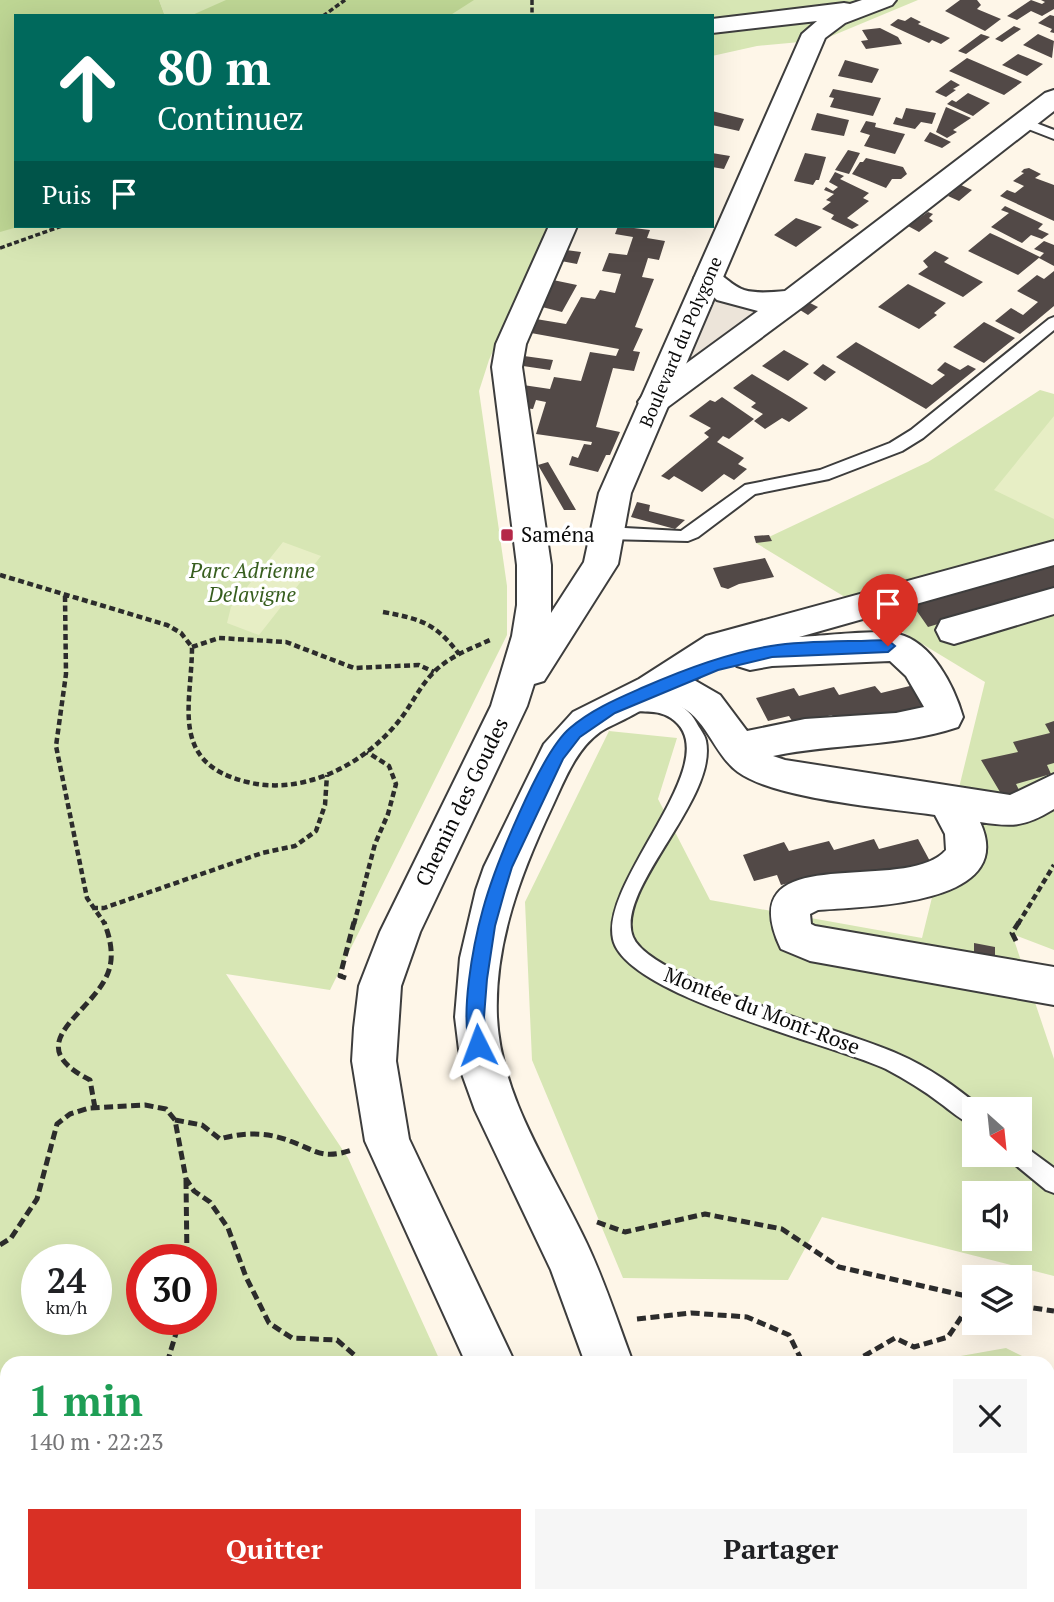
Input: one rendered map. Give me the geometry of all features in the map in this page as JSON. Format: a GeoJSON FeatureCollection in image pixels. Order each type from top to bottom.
{"type":"FeatureCollection","features":[{"type":"Feature","properties":{"kind":"street"},"geometry":{"type":"LineString","coordinates":[[714,26],[768,20],[880,1]]}},
{"type":"Feature","properties":{"kind":"street"},"geometry":{"type":"LineString","coordinates":[[768,20],[807,21],[813,25],[814,34],[836,18],[880,1]]}},
{"type":"Feature","properties":{"kind":"street","name":"Boulevard du Polygone"},"geometry":{"type":"LineString","coordinates":[[509,706],[604,557],[612,502],[814,34]]}},
{"type":"Feature","properties":{"kind":"street"},"geometry":{"type":"LineString","coordinates":[[654,402],[794,299],[1054,98]]}},
{"type":"Feature","properties":{"kind":"street","name":"Chemin des Goudes"},"geometry":{"type":"LineString","coordinates":[[488,1356],[387,1141],[374,1061],[380,986],[438,850],[509,706],[532,628],[534,565],[507,367],[511,344],[562,228]]}},
{"type":"Feature","properties":{"kind":"street"},"geometry":{"type":"LineString","coordinates":[[709,278],[725,294],[738,300],[771,302],[794,299]]}},
{"type":"Feature","properties":{"kind":"street"},"geometry":{"type":"LineString","coordinates":[[652,689],[706,651],[734,640],[1054,554]]}},
{"type":"Feature","properties":{"kind":"street"},"geometry":{"type":"LineString","coordinates":[[534,565],[556,583],[572,585],[589,579]]}},
{"type":"Feature","properties":{"kind":"street"},"geometry":{"type":"LineString","coordinates":[[954,630],[1054,601]]}},
{"type":"Feature","properties":{"kind":"street"},"geometry":{"type":"LineString","coordinates":[[610,708],[697,670],[764,653],[888,646],[901,649],[913,658],[945,713],[941,720],[930,722],[883,729],[805,734],[738,748]]}},
{"type":"Feature","properties":{"kind":"street"},"geometry":{"type":"LineString","coordinates":[[652,689],[676,690],[694,695],[714,713],[738,748],[752,762],[785,776],[1017,810],[1054,790]]}},
{"type":"Feature","properties":{"kind":"street","name":"Montée du Mont-Rose"},"geometry":{"type":"LineString","coordinates":[[607,1356],[571,1261],[511,1142],[484,1074],[476,1017],[486,926],[504,867],[557,755],[580,727],[610,708]]}},
{"type":"Feature","properties":{"kind":"street"},"geometry":{"type":"LineString","coordinates":[[946,800],[965,834],[967,850],[958,866],[949,873],[913,884],[801,896],[794,902],[788,917],[795,936],[810,943],[1054,986]]}},
{"type":"Feature","properties":{"kind":"lane"},"geometry":{"type":"LineString","coordinates":[[1023,121],[1054,135]]}},
{"type":"Feature","properties":{"kind":"lane"},"geometry":{"type":"LineString","coordinates":[[606,533],[682,537],[692,533],[751,489],[823,475],[896,447],[917,434],[1054,322]]}},
{"type":"Feature","properties":{"kind":"lane","name":"Montée du Mont-Rose"},"geometry":{"type":"LineString","coordinates":[[610,708],[643,703],[665,707],[687,722],[698,741],[699,758],[693,774],[622,909],[620,930],[634,955],[684,985],[890,1061],[924,1079],[962,1107]]}},
{"type":"Feature","properties":{"kind":"lane"},"geometry":{"type":"LineString","coordinates":[[1032,1164],[1054,1182]]}},
{"type":"Feature","properties":{"kind":"path"},"geometry":{"type":"LineString","coordinates":[[326,14],[345,0]]}},
{"type":"Feature","properties":{"kind":"path"},"geometry":{"type":"LineString","coordinates":[[0,248],[56,228]]}},
{"type":"Feature","properties":{"kind":"path"},"geometry":{"type":"LineString","coordinates":[[0,575],[167,625],[181,633],[192,647],[187,713],[190,737],[202,756],[223,774],[251,784],[293,785],[327,775],[367,752],[393,729],[434,672],[465,651]]}},
{"type":"Feature","properties":{"kind":"path"},"geometry":{"type":"LineString","coordinates":[[65,596],[66,674],[56,746],[87,898],[105,923],[111,943],[109,970],[94,997],[64,1027],[59,1048],[61,1061],[70,1070],[90,1080],[95,1108]]}},
{"type":"Feature","properties":{"kind":"path"},"geometry":{"type":"LineString","coordinates":[[383,612],[421,619],[441,630],[459,654]]}},
{"type":"Feature","properties":{"kind":"path"},"geometry":{"type":"LineString","coordinates":[[192,647],[219,638],[286,642],[354,668],[419,665],[434,672]]}},
{"type":"Feature","properties":{"kind":"path"},"geometry":{"type":"LineString","coordinates":[[367,752],[392,768],[398,784],[386,825],[375,844],[340,976],[380,986]]}},
{"type":"Feature","properties":{"kind":"path"},"geometry":{"type":"LineString","coordinates":[[92,908],[104,908],[236,862],[295,846],[316,831],[325,804],[327,775]]}},
{"type":"Feature","properties":{"kind":"path"},"geometry":{"type":"LineString","coordinates":[[1017,942],[1012,933],[1054,865]]}},
{"type":"Feature","properties":{"kind":"path"},"geometry":{"type":"LineString","coordinates":[[0,1245],[11,1238],[37,1199],[57,1124],[69,1114],[95,1108],[145,1105],[166,1109],[175,1120],[187,1179],[187,1244]]}},
{"type":"Feature","properties":{"kind":"path"},"geometry":{"type":"LineString","coordinates":[[175,1120],[202,1125],[220,1139],[235,1133],[254,1134],[289,1141],[305,1150],[331,1156],[387,1141]]}},
{"type":"Feature","properties":{"kind":"path"},"geometry":{"type":"LineString","coordinates":[[187,1179],[194,1191],[210,1202],[228,1228],[246,1277],[269,1323],[292,1338],[337,1340],[356,1356]]}},
{"type":"Feature","properties":{"kind":"path"},"geometry":{"type":"LineString","coordinates":[[543,1205],[625,1232],[705,1214],[782,1229],[839,1267],[962,1295]]}},
{"type":"Feature","properties":{"kind":"path"},"geometry":{"type":"LineString","coordinates":[[1032,1308],[1054,1311]]}},
{"type":"Feature","properties":{"kind":"path"},"geometry":{"type":"LineString","coordinates":[[597,1324],[691,1314],[747,1317],[789,1335],[800,1356]]}},
{"type":"Feature","properties":{"kind":"path"},"geometry":{"type":"LineString","coordinates":[[864,1356],[895,1338],[914,1347],[948,1337],[962,1316]]}},
{"type":"Feature","properties":{"kind":"path"},"geometry":{"type":"LineString","coordinates":[[170,1356],[177,1335]]}},
{"type":"Feature","properties":{"kind":"green space"},"geometry":{"type":"Polygon","coordinates":[[[0,0],[159,0],[164,14],[14,14],[14,228],[0,232],[0,0]]]}},
{"type":"Feature","properties":{"kind":"green space"},"geometry":{"type":"Polygon","coordinates":[[[159,0],[918,0],[822,40],[757,46],[714,56],[714,14],[164,14],[159,0]]]}},
{"type":"Feature","properties":{"kind":"green space"},"geometry":{"type":"Polygon","coordinates":[[[226,0],[474,0],[452,14],[194,14],[226,0]]]}},
{"type":"Feature","properties":{"kind":"green space","name":"Parc Adrienne Delavigne"},"geometry":{"type":"Polygon","coordinates":[[[0,53],[14,228],[547,228],[489,360],[479,391],[507,586],[507,635],[330,990],[226,974],[348,1158],[438,1356],[0,1356],[0,53]]]}},
{"type":"Feature","properties":{"kind":"green space"},"geometry":{"type":"Polygon","coordinates":[[[1040,390],[1054,394],[1054,950],[1012,934],[1054,1059],[1054,1276],[1032,1270],[1032,1265],[1011,1265],[822,1217],[788,1280],[623,1278],[532,1060],[525,902],[609,731],[677,738],[658,799],[710,900],[922,938],[985,682],[756,543],[928,462],[1040,390]]]}},
{"type":"Feature","properties":{"kind":"green space"},"geometry":{"type":"Polygon","coordinates":[[[1054,416],[1054,519],[994,490],[1054,416]]]}},
{"type":"Feature","properties":{"kind":"green space"},"geometry":{"type":"Polygon","coordinates":[[[283,542],[321,556],[259,635],[227,623],[231,607],[283,542]]]}},
{"type":"Feature","properties":{"kind":"green space"},"geometry":{"type":"Polygon","coordinates":[[[1006,1348],[1022,1356],[961,1356],[1006,1348]]]}},
{"type":"Feature","properties":{"kind":"shaded area"},"geometry":{"type":"Polygon","coordinates":[[[715,297],[761,309],[689,363],[686,359],[708,301],[715,297]]]}},
{"type":"Feature","properties":{"kind":"building"},"geometry":{"type":"Polygon","coordinates":[[[960,0],[977,0],[981,5],[977,9],[1001,19],[985,31],[945,11],[960,0]]]}},
{"type":"Feature","properties":{"kind":"building"},"geometry":{"type":"Polygon","coordinates":[[[1031,0],[1042,4],[1045,2],[1041,0],[1054,0],[1054,9],[1042,16],[1031,11],[1017,20],[1007,16],[1031,0]]]}},
{"type":"Feature","properties":{"kind":"building"},"geometry":{"type":"Polygon","coordinates":[[[1050,15],[1054,16],[1054,33],[1050,32],[1052,29],[1038,23],[1050,15]]]}},
{"type":"Feature","properties":{"kind":"building"},"geometry":{"type":"Polygon","coordinates":[[[911,17],[921,22],[918,24],[950,38],[941,44],[932,40],[929,43],[890,25],[898,19],[905,21],[911,17]]]}},
{"type":"Feature","properties":{"kind":"building"},"geometry":{"type":"Polygon","coordinates":[[[1014,26],[1021,29],[1002,42],[995,39],[1014,26]]]}},
{"type":"Feature","properties":{"kind":"building"},"geometry":{"type":"Polygon","coordinates":[[[880,28],[898,37],[902,44],[866,49],[861,41],[868,40],[862,30],[880,28]]]}},
{"type":"Feature","properties":{"kind":"building"},"geometry":{"type":"Polygon","coordinates":[[[981,34],[990,37],[966,54],[958,51],[981,34]]]}},
{"type":"Feature","properties":{"kind":"building"},"geometry":{"type":"Polygon","coordinates":[[[1038,34],[1054,41],[1052,58],[1023,45],[1038,34]]]}},
{"type":"Feature","properties":{"kind":"building"},"geometry":{"type":"Polygon","coordinates":[[[1018,54],[1043,64],[1027,76],[1002,65],[1018,54]]]}},
{"type":"Feature","properties":{"kind":"building"},"geometry":{"type":"Polygon","coordinates":[[[967,58],[1022,82],[1004,95],[949,71],[967,58]]]}},
{"type":"Feature","properties":{"kind":"building"},"geometry":{"type":"Polygon","coordinates":[[[845,60],[879,69],[872,83],[838,76],[845,60]]]}},
{"type":"Feature","properties":{"kind":"building"},"geometry":{"type":"Polygon","coordinates":[[[951,80],[960,85],[953,89],[956,90],[946,97],[935,92],[951,80]]]}},
{"type":"Feature","properties":{"kind":"building"},"geometry":{"type":"Polygon","coordinates":[[[833,89],[881,98],[873,116],[830,107],[834,98],[829,97],[833,89]]]}},
{"type":"Feature","properties":{"kind":"building"},"geometry":{"type":"Polygon","coordinates":[[[968,93],[990,103],[973,116],[947,104],[952,100],[956,102],[968,93]]]}},
{"type":"Feature","properties":{"kind":"building"},"geometry":{"type":"Polygon","coordinates":[[[946,107],[971,118],[953,130],[957,132],[947,138],[936,132],[946,107]]]}},
{"type":"Feature","properties":{"kind":"building"},"geometry":{"type":"Polygon","coordinates":[[[906,108],[936,113],[932,124],[921,122],[915,129],[893,124],[896,117],[902,119],[906,108]]]}},
{"type":"Feature","properties":{"kind":"building"},"geometry":{"type":"Polygon","coordinates":[[[714,112],[744,119],[739,131],[714,125],[714,112]]]}},
{"type":"Feature","properties":{"kind":"building"},"geometry":{"type":"Polygon","coordinates":[[[817,113],[849,120],[844,136],[811,130],[817,113]]]}},
{"type":"Feature","properties":{"kind":"building"},"geometry":{"type":"Polygon","coordinates":[[[866,121],[876,123],[875,127],[905,134],[895,154],[864,146],[870,135],[860,132],[866,121]]]}},
{"type":"Feature","properties":{"kind":"building"},"geometry":{"type":"Polygon","coordinates":[[[930,132],[951,142],[942,148],[924,141],[930,132]]]}},
{"type":"Feature","properties":{"kind":"building"},"geometry":{"type":"Polygon","coordinates":[[[848,150],[860,153],[849,174],[835,170],[848,150]]]}},
{"type":"Feature","properties":{"kind":"building"},"geometry":{"type":"Polygon","coordinates":[[[714,153],[730,156],[724,169],[714,167],[714,153]]]}},
{"type":"Feature","properties":{"kind":"building"},"geometry":{"type":"Polygon","coordinates":[[[805,153],[826,157],[819,180],[813,185],[794,181],[805,153]]]}},
{"type":"Feature","properties":{"kind":"building"},"geometry":{"type":"Polygon","coordinates":[[[866,158],[903,167],[907,174],[901,179],[892,179],[886,188],[852,174],[866,158]]]}},
{"type":"Feature","properties":{"kind":"building"},"geometry":{"type":"Polygon","coordinates":[[[1029,168],[1041,174],[1035,178],[1054,185],[1054,221],[1000,196],[1007,190],[1015,193],[1024,186],[1013,181],[1024,173],[1021,172],[1024,169],[1029,168]]]}},
{"type":"Feature","properties":{"kind":"building"},"geometry":{"type":"Polygon","coordinates":[[[835,172],[844,176],[840,179],[869,193],[863,198],[869,201],[847,218],[859,225],[852,229],[831,219],[834,215],[822,209],[831,202],[826,200],[834,194],[824,190],[826,187],[833,191],[838,187],[829,182],[835,172]]]}},
{"type":"Feature","properties":{"kind":"building"},"geometry":{"type":"Polygon","coordinates":[[[961,185],[972,190],[959,201],[948,196],[961,185]]]}},
{"type":"Feature","properties":{"kind":"building"},"geometry":{"type":"Polygon","coordinates":[[[1005,206],[1043,224],[1038,229],[1049,234],[1042,239],[1031,235],[1022,243],[991,227],[1009,213],[1001,210],[1005,206]]]}},
{"type":"Feature","properties":{"kind":"building"},"geometry":{"type":"Polygon","coordinates":[[[928,212],[933,214],[929,218],[933,221],[919,232],[908,226],[928,212]]]}},
{"type":"Feature","properties":{"kind":"building"},"geometry":{"type":"Polygon","coordinates":[[[796,218],[822,227],[796,247],[774,235],[796,218]]]}},
{"type":"Feature","properties":{"kind":"building"},"geometry":{"type":"Polygon","coordinates":[[[617,228],[650,230],[647,238],[665,241],[659,260],[648,258],[642,277],[654,279],[635,327],[643,329],[633,351],[640,352],[634,371],[613,368],[596,427],[620,432],[610,455],[606,455],[598,472],[569,465],[572,456],[578,458],[584,444],[591,445],[592,442],[536,434],[546,402],[536,400],[533,409],[524,408],[523,385],[550,389],[554,377],[581,381],[590,352],[616,356],[619,349],[531,333],[536,319],[566,324],[581,297],[595,299],[600,290],[615,293],[621,274],[602,271],[609,253],[627,255],[633,237],[615,234],[617,228]]]}},
{"type":"Feature","properties":{"kind":"building"},"geometry":{"type":"Polygon","coordinates":[[[990,233],[1040,257],[1018,275],[968,251],[990,233]]]}},
{"type":"Feature","properties":{"kind":"building"},"geometry":{"type":"Polygon","coordinates":[[[1044,241],[1054,245],[1054,266],[1039,258],[1044,253],[1034,249],[1044,241]]]}},
{"type":"Feature","properties":{"kind":"building"},"geometry":{"type":"Polygon","coordinates":[[[566,250],[581,252],[577,264],[561,261],[566,250]]]}},
{"type":"Feature","properties":{"kind":"building"},"geometry":{"type":"Polygon","coordinates":[[[935,251],[949,258],[944,262],[983,282],[963,297],[918,274],[928,267],[923,261],[935,251]]]}},
{"type":"Feature","properties":{"kind":"building"},"geometry":{"type":"Polygon","coordinates":[[[1054,271],[1054,306],[1020,334],[995,321],[1011,308],[1023,315],[1038,302],[1017,291],[1037,275],[1044,279],[1054,271]]]}},
{"type":"Feature","properties":{"kind":"building"},"geometry":{"type":"Polygon","coordinates":[[[553,280],[577,285],[562,312],[542,307],[553,280]]]}},
{"type":"Feature","properties":{"kind":"building"},"geometry":{"type":"Polygon","coordinates":[[[908,284],[946,303],[934,313],[937,315],[919,329],[878,307],[908,284]]]}},
{"type":"Feature","properties":{"kind":"building"},"geometry":{"type":"Polygon","coordinates":[[[810,303],[818,307],[808,315],[800,310],[810,303]]]}},
{"type":"Feature","properties":{"kind":"building"},"geometry":{"type":"Polygon","coordinates":[[[984,322],[1015,338],[984,363],[953,347],[984,322]]]}},
{"type":"Feature","properties":{"kind":"building"},"geometry":{"type":"Polygon","coordinates":[[[856,342],[932,385],[945,375],[937,370],[945,362],[960,370],[968,365],[976,369],[926,409],[836,357],[856,342]]]}},
{"type":"Feature","properties":{"kind":"building"},"geometry":{"type":"Polygon","coordinates":[[[784,350],[809,364],[788,381],[762,366],[784,350]]]}},
{"type":"Feature","properties":{"kind":"building"},"geometry":{"type":"Polygon","coordinates":[[[524,356],[553,360],[550,370],[523,366],[524,356]]]}},
{"type":"Feature","properties":{"kind":"building"},"geometry":{"type":"Polygon","coordinates":[[[823,364],[836,372],[825,381],[813,373],[823,364]]]}},
{"type":"Feature","properties":{"kind":"building"},"geometry":{"type":"Polygon","coordinates":[[[752,374],[808,408],[789,422],[782,418],[765,429],[754,421],[763,414],[751,407],[756,403],[733,388],[752,374]]]}},
{"type":"Feature","properties":{"kind":"building"},"geometry":{"type":"Polygon","coordinates":[[[722,397],[754,419],[729,439],[723,436],[717,442],[744,458],[738,464],[747,469],[734,480],[724,474],[702,492],[674,476],[669,480],[661,476],[709,437],[704,433],[711,428],[689,416],[710,400],[715,402],[722,397]]]}},
{"type":"Feature","properties":{"kind":"building"},"geometry":{"type":"Polygon","coordinates":[[[548,462],[576,510],[564,510],[538,465],[548,462]]]}},
{"type":"Feature","properties":{"kind":"building"},"geometry":{"type":"Polygon","coordinates":[[[637,502],[650,505],[649,511],[685,520],[675,529],[631,517],[637,502]]]}},
{"type":"Feature","properties":{"kind":"building"},"geometry":{"type":"Polygon","coordinates":[[[769,535],[772,541],[756,543],[754,536],[769,535]]]}},
{"type":"Feature","properties":{"kind":"building"},"geometry":{"type":"Polygon","coordinates":[[[765,558],[774,577],[728,589],[721,587],[713,568],[765,558]]]}},
{"type":"Feature","properties":{"kind":"building"},"geometry":{"type":"Polygon","coordinates":[[[1050,563],[1054,567],[1054,589],[928,627],[912,604],[1050,563]]]}},
{"type":"Feature","properties":{"kind":"building"},"geometry":{"type":"Polygon","coordinates":[[[918,684],[937,716],[877,721],[873,714],[836,722],[832,715],[794,724],[789,716],[768,721],[756,698],[794,688],[799,696],[834,687],[839,695],[875,686],[881,693],[918,684]]]}},
{"type":"Feature","properties":{"kind":"building"},"geometry":{"type":"Polygon","coordinates":[[[1054,721],[1054,763],[1047,765],[1051,774],[1016,784],[1020,792],[1003,797],[981,760],[1018,752],[1013,742],[1050,733],[1045,724],[1054,721]]]}},
{"type":"Feature","properties":{"kind":"building"},"geometry":{"type":"Polygon","coordinates":[[[874,839],[879,849],[918,839],[938,876],[827,883],[823,874],[781,885],[777,875],[754,881],[743,855],[784,842],[789,851],[829,841],[834,850],[874,839]]]}},
{"type":"Feature","properties":{"kind":"building"},"geometry":{"type":"Polygon","coordinates":[[[974,943],[995,947],[995,957],[974,953],[974,943]]]}},
{"type":"Feature","properties":{"kind":"place","name":"Saména"},"geometry":{"type":"Point","coordinates":[507,535]}},
{"type":"Feature","properties":{"kind":"route"},"geometry":{"type":"LineString","coordinates":[[478,1045],[478,979],[486,926],[496,890],[504,867],[557,755],[586,722],[652,689],[718,664],[772,652],[888,646]]}}]}
